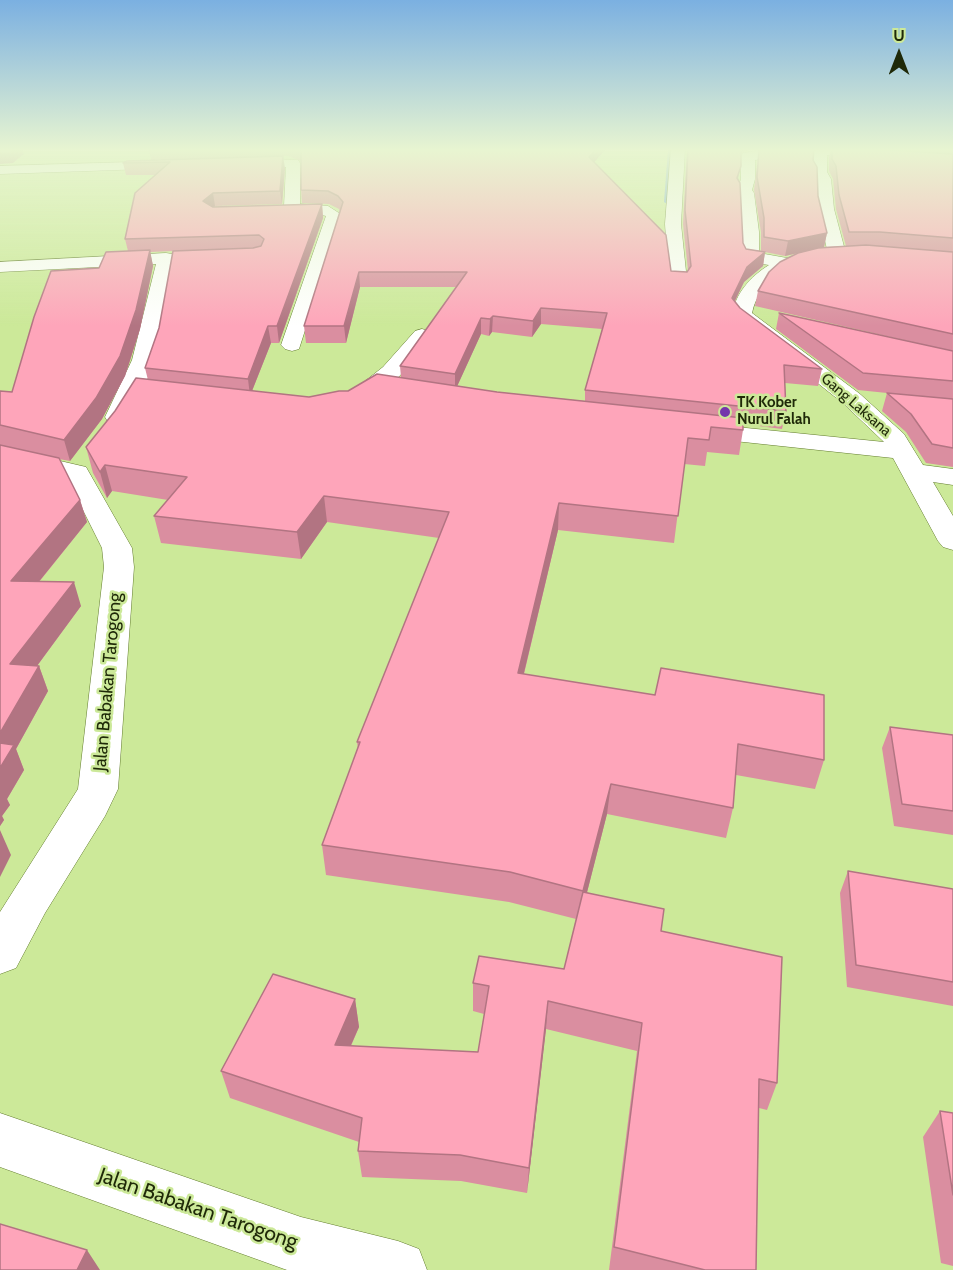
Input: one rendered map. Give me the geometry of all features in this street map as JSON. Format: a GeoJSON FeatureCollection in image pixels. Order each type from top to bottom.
{"type":"FeatureCollection","features":[{"type":"Feature","properties":{"kind":"street"},"geometry":{"type":"LineString","coordinates":[[675,208],[673,224],[678,281]]}},
{"type":"Feature","properties":{"kind":"street"},"geometry":{"type":"LineString","coordinates":[[749,208],[750,258],[785,263]]}},
{"type":"Feature","properties":{"kind":"street"},"geometry":{"type":"LineString","coordinates":[[826,208],[837,254]]}},
{"type":"Feature","properties":{"kind":"street"},"geometry":{"type":"LineString","coordinates":[[259,212],[324,210],[334,215],[292,345]]}},
{"type":"Feature","properties":{"kind":"street"},"geometry":{"type":"LineString","coordinates":[[786,322],[741,312],[754,286],[767,273],[785,263],[821,255],[861,253]]}},
{"type":"Feature","properties":{"kind":"street"},"geometry":{"type":"LineString","coordinates":[[0,267],[188,257]]}},
{"type":"Feature","properties":{"kind":"street"},"geometry":{"type":"LineString","coordinates":[[107,433],[144,393],[146,351],[166,258]]}},
{"type":"Feature","properties":{"kind":"street","name":"Gang Laksana"},"geometry":{"type":"LineString","coordinates":[[741,312],[852,399],[895,439],[953,541]]}},
{"type":"Feature","properties":{"kind":"street"},"geometry":{"type":"LineString","coordinates":[[336,410],[353,403],[374,388],[405,358],[422,335]]}},
{"type":"Feature","properties":{"kind":"street"},"geometry":{"type":"LineString","coordinates":[[374,388],[404,392]]}},
{"type":"Feature","properties":{"kind":"street"},"geometry":{"type":"LineString","coordinates":[[852,399],[886,402]]}},
{"type":"Feature","properties":{"kind":"street"},"geometry":{"type":"LineString","coordinates":[[675,427],[909,462],[953,477]]}},
{"type":"Feature","properties":{"kind":"street","name":"Jalan Babakan Tarogong"},"geometry":{"type":"LineString","coordinates":[[0,455],[83,465],[117,548],[119,567],[98,789],[0,954]]}},
{"type":"Feature","properties":{"kind":"street","name":"Jalan Babakan Tarogong"},"geometry":{"type":"LineString","coordinates":[[0,1140],[301,1245],[398,1270]]}},
{"type":"Feature","properties":{"kind":"building"},"geometry":{"type":"Polygon","coordinates":[[[132,208],[320,208],[277,326],[268,326],[248,379],[145,368],[159,328],[173,251],[253,248],[261,246],[264,239],[259,235],[125,239],[132,208]]]}},
{"type":"Feature","properties":{"kind":"building"},"geometry":{"type":"Polygon","coordinates":[[[341,208],[640,208],[666,235],[671,271],[687,272],[691,266],[685,208],[741,208],[743,243],[746,249],[765,252],[747,267],[732,298],[740,308],[822,369],[784,365],[786,411],[585,390],[607,313],[541,308],[533,321],[493,316],[490,319],[481,318],[455,374],[400,366],[467,272],[359,272],[344,326],[304,326],[341,208]]]}},
{"type":"Feature","properties":{"kind":"building"},"geometry":{"type":"Polygon","coordinates":[[[762,208],[821,208],[827,233],[788,241],[764,237],[762,208]]]}},
{"type":"Feature","properties":{"kind":"building"},"geometry":{"type":"Polygon","coordinates":[[[843,208],[953,208],[953,238],[849,232],[843,208]]]}},
{"type":"Feature","properties":{"kind":"building"},"geometry":{"type":"Polygon","coordinates":[[[866,245],[953,252],[953,334],[758,291],[769,272],[780,262],[798,253],[818,248],[866,245]]]}},
{"type":"Feature","properties":{"kind":"building"},"geometry":{"type":"Polygon","coordinates":[[[150,250],[136,310],[120,356],[96,398],[64,440],[0,425],[0,391],[12,392],[34,317],[51,271],[99,268],[106,252],[150,250]]]}},
{"type":"Feature","properties":{"kind":"building"},"geometry":{"type":"Polygon","coordinates":[[[779,313],[953,351],[953,381],[863,373],[779,313]]]}},
{"type":"Feature","properties":{"kind":"building"},"geometry":{"type":"Polygon","coordinates":[[[377,374],[497,392],[743,418],[743,430],[711,427],[709,440],[688,438],[678,516],[559,503],[518,673],[655,695],[661,668],[824,695],[824,760],[738,744],[733,808],[611,784],[583,891],[510,872],[322,845],[360,742],[357,742],[449,512],[324,496],[297,532],[154,516],[187,477],[105,465],[100,472],[86,447],[115,411],[136,378],[309,397],[348,391],[377,374]]]}},
{"type":"Feature","properties":{"kind":"building"},"geometry":{"type":"Polygon","coordinates":[[[887,393],[953,399],[953,448],[932,444],[911,414],[887,393]]]}},
{"type":"Feature","properties":{"kind":"building"},"geometry":{"type":"Polygon","coordinates":[[[0,445],[59,458],[80,500],[11,581],[74,582],[10,664],[39,666],[0,733],[0,445]]]}},
{"type":"Feature","properties":{"kind":"building"},"geometry":{"type":"Polygon","coordinates":[[[890,727],[953,735],[953,811],[902,804],[890,727]]]}},
{"type":"Feature","properties":{"kind":"building"},"geometry":{"type":"Polygon","coordinates":[[[0,743],[14,745],[0,768],[0,743]]]}},
{"type":"Feature","properties":{"kind":"building"},"geometry":{"type":"Polygon","coordinates":[[[848,871],[953,889],[953,982],[856,965],[848,871]]]}},
{"type":"Feature","properties":{"kind":"building"},"geometry":{"type":"Polygon","coordinates":[[[583,892],[664,909],[661,931],[782,957],[777,1083],[759,1079],[756,1270],[705,1270],[614,1247],[642,1023],[548,1001],[529,1168],[460,1155],[358,1151],[362,1118],[221,1071],[273,974],[355,999],[335,1045],[478,1052],[489,986],[473,983],[479,956],[564,969],[583,892]]]}},
{"type":"Feature","properties":{"kind":"building"},"geometry":{"type":"Polygon","coordinates":[[[940,1111],[953,1113],[953,1195],[940,1111]]]}},
{"type":"Feature","properties":{"kind":"building"},"geometry":{"type":"Polygon","coordinates":[[[0,1224],[87,1250],[77,1270],[0,1270],[0,1224]]]}},
{"type":"Feature","properties":{"kind":"place","name":"TK Kober Nurul Falah"},"geometry":{"type":"Point","coordinates":[725,412]}}]}
